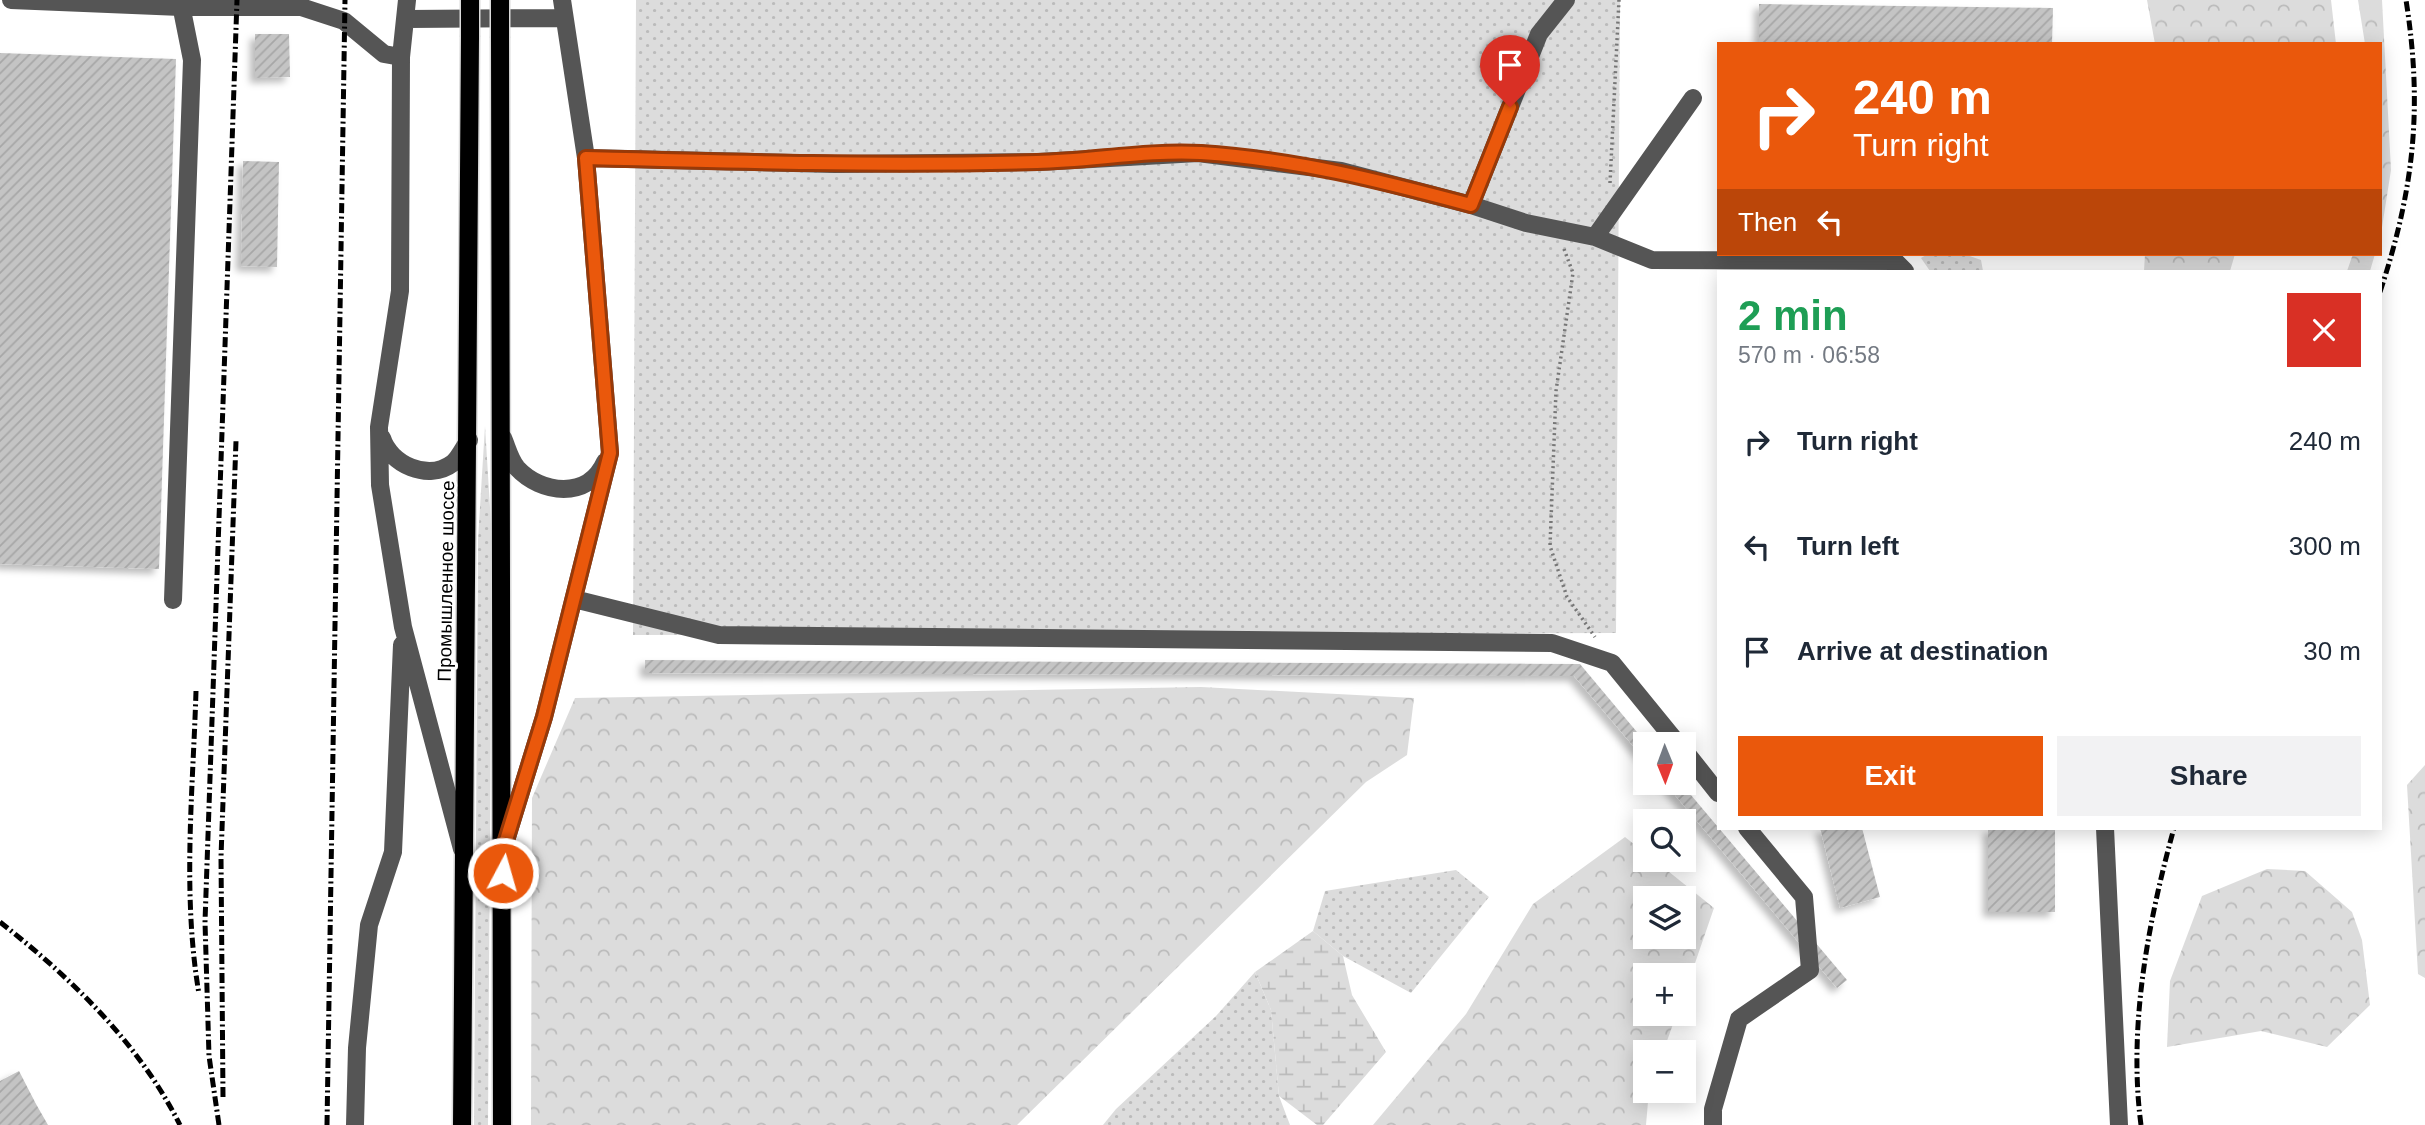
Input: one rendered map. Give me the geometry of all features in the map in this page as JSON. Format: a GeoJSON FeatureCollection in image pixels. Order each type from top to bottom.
{"type":"FeatureCollection","features":[{"type":"Feature","properties":{"kind":"main road","name":"Промышленное шоссе"},"geometry":{"type":"LineString","coordinates":[[462,1125],[469,440],[470,0]]}},
{"type":"Feature","properties":{"kind":"main road"},"geometry":{"type":"LineString","coordinates":[[500,0],[503,438],[502,1125]]}},
{"type":"Feature","properties":{"kind":"street"},"geometry":{"type":"LineString","coordinates":[[11,0],[301,7],[344,22],[384,54],[401,57]]}},
{"type":"Feature","properties":{"kind":"street"},"geometry":{"type":"LineString","coordinates":[[407,0],[401,57],[400,291],[379,427],[380,485],[403,627],[463,854]]}},
{"type":"Feature","properties":{"kind":"street"},"geometry":{"type":"LineString","coordinates":[[1471,205],[1539,34],[1566,0]]}},
{"type":"Feature","properties":{"kind":"street"},"geometry":{"type":"LineString","coordinates":[[173,600],[192,60],[180,3]]}},
{"type":"Feature","properties":{"kind":"street"},"geometry":{"type":"LineString","coordinates":[[407,19],[563,9],[586,158],[610,453],[544,717],[503,850]]}},
{"type":"Feature","properties":{"kind":"street"},"geometry":{"type":"LineString","coordinates":[[1595,237],[1693,98]]}},
{"type":"Feature","properties":{"kind":"street"},"geometry":{"type":"LineString","coordinates":[[586,158],[835,164],[1038,162],[1156,153],[1198,153],[1341,171],[1557,231],[1595,237],[1651,260],[1895,261],[1904,270]]}},
{"type":"Feature","properties":{"kind":"street"},"geometry":{"type":"LineString","coordinates":[[379,427],[386,451],[405,466],[429,470],[453,463],[469,440]]}},
{"type":"Feature","properties":{"kind":"street"},"geometry":{"type":"LineString","coordinates":[[503,438],[515,466],[536,484],[553,490],[572,488],[587,482],[601,471],[610,453]]}},
{"type":"Feature","properties":{"kind":"street"},"geometry":{"type":"LineString","coordinates":[[573,599],[719,635],[1552,643],[1612,663],[1668,732]]}},
{"type":"Feature","properties":{"kind":"street"},"geometry":{"type":"LineString","coordinates":[[355,1125],[357,1048],[369,925],[393,852],[403,627]]}},
{"type":"Feature","properties":{"kind":"street"},"geometry":{"type":"LineString","coordinates":[[1696,765],[1717,792]]}},
{"type":"Feature","properties":{"kind":"street"},"geometry":{"type":"LineString","coordinates":[[1713,1125],[1713,1109],[1739,1019],[1810,970],[1804,897],[1749,830]]}},
{"type":"Feature","properties":{"kind":"street"},"geometry":{"type":"LineString","coordinates":[[2105,830],[2119,1125]]}},
{"type":"Feature","properties":{"kind":"path"},"geometry":{"type":"LineString","coordinates":[[1610,185],[1619,0]]}},
{"type":"Feature","properties":{"kind":"path"},"geometry":{"type":"LineString","coordinates":[[1557,231],[1573,273],[1556,391],[1550,546],[1567,597],[1612,663]]}},
{"type":"Feature","properties":{"kind":"green space"},"geometry":{"type":"Polygon","coordinates":[[[636,0],[1620,0],[1616,633],[633,635],[636,0]]]}},
{"type":"Feature","properties":{"kind":"green space"},"geometry":{"type":"Polygon","coordinates":[[[2147,0],[2331,0],[2336,42],[2155,42],[2147,0]]]}},
{"type":"Feature","properties":{"kind":"green space"},"geometry":{"type":"Polygon","coordinates":[[[2358,0],[2382,0],[2391,170],[2382,227],[2382,42],[2365,42],[2358,0]]]}},
{"type":"Feature","properties":{"kind":"green space"},"geometry":{"type":"Polygon","coordinates":[[[1970,256],[1981,260],[1983,270],[1929,270],[1921,258],[1970,256]]]}},
{"type":"Feature","properties":{"kind":"green space"},"geometry":{"type":"Polygon","coordinates":[[[2145,256],[2234,256],[2230,270],[2144,270],[2145,256]]]}},
{"type":"Feature","properties":{"kind":"green space"},"geometry":{"type":"Polygon","coordinates":[[[2352,256],[2374,256],[2370,270],[2347,270],[2352,256]]]}},
{"type":"Feature","properties":{"kind":"green space"},"geometry":{"type":"Polygon","coordinates":[[[485,426],[492,540],[488,1125],[474,1125],[478,540],[485,426]]]}},
{"type":"Feature","properties":{"kind":"green space"},"geometry":{"type":"Polygon","coordinates":[[[1201,687],[1414,698],[1407,755],[1366,782],[1017,1125],[531,1125],[532,798],[575,698],[1201,687]]]}},
{"type":"Feature","properties":{"kind":"green space"},"geometry":{"type":"Polygon","coordinates":[[[2425,765],[2425,978],[2418,974],[2407,785],[2425,765]]]}},
{"type":"Feature","properties":{"kind":"green space"},"geometry":{"type":"Polygon","coordinates":[[[1625,837],[1633,843],[1633,872],[1669,872],[1687,886],[1633,886],[1633,949],[1696,949],[1696,894],[1714,908],[1695,963],[1633,963],[1633,1026],[1672,1026],[1667,1040],[1633,1040],[1633,1103],[1648,1103],[1646,1125],[1373,1125],[1466,1014],[1533,904],[1625,837]]]}},
{"type":"Feature","properties":{"kind":"green space"},"geometry":{"type":"Polygon","coordinates":[[[2267,869],[2305,871],[2352,912],[2362,940],[2370,1005],[2327,1047],[2261,1031],[2167,1047],[2170,981],[2202,896],[2267,869]]]}},
{"type":"Feature","properties":{"kind":"green space"},"geometry":{"type":"Polygon","coordinates":[[[1456,870],[1489,897],[1411,993],[1343,956],[1313,931],[1325,891],[1456,870]]]}},
{"type":"Feature","properties":{"kind":"green space"},"geometry":{"type":"Polygon","coordinates":[[[1313,931],[1343,956],[1352,995],[1386,1052],[1323,1125],[1317,1125],[1279,1096],[1271,1010],[1255,972],[1313,931]]]}},
{"type":"Feature","properties":{"kind":"green space"},"geometry":{"type":"Polygon","coordinates":[[[1255,972],[1271,1010],[1279,1096],[1290,1125],[1103,1125],[1116,1109],[1216,1016],[1255,972]]]}},
{"type":"Feature","properties":{"kind":"building"},"geometry":{"type":"Polygon","coordinates":[[[1759,4],[2053,8],[2052,42],[1759,42],[1759,4]]]}},
{"type":"Feature","properties":{"kind":"building"},"geometry":{"type":"Polygon","coordinates":[[[255,34],[289,34],[290,77],[255,78],[255,34]]]}},
{"type":"Feature","properties":{"kind":"building"},"geometry":{"type":"Polygon","coordinates":[[[0,53],[176,59],[159,569],[0,564],[0,53]]]}},
{"type":"Feature","properties":{"kind":"building"},"geometry":{"type":"Polygon","coordinates":[[[243,161],[279,162],[277,267],[241,266],[243,161]]]}},
{"type":"Feature","properties":{"kind":"building"},"geometry":{"type":"Polygon","coordinates":[[[645,660],[1580,664],[1637,732],[1633,732],[1633,746],[1574,676],[645,673],[645,660]]]}},
{"type":"Feature","properties":{"kind":"building"},"geometry":{"type":"Polygon","coordinates":[[[1675,795],[1691,795],[1717,826],[1717,830],[1720,830],[1847,980],[1837,988],[1696,820],[1696,809],[1687,809],[1675,795]]]}},
{"type":"Feature","properties":{"kind":"building"},"geometry":{"type":"Polygon","coordinates":[[[1820,830],[1863,830],[1880,897],[1840,908],[1820,830]]]}},
{"type":"Feature","properties":{"kind":"building"},"geometry":{"type":"Polygon","coordinates":[[[1988,830],[2055,830],[2055,912],[1988,912],[1988,830]]]}},
{"type":"Feature","properties":{"kind":"building"},"geometry":{"type":"Polygon","coordinates":[[[19,1071],[48,1125],[0,1125],[0,1081],[19,1071]]]}},
{"type":"Feature","properties":{"kind":"railway"},"geometry":{"type":"LineString","coordinates":[[219,1125],[209,1056],[205,922],[237,0]]}},
{"type":"Feature","properties":{"kind":"railway"},"geometry":{"type":"LineString","coordinates":[[327,1125],[345,0]]}},
{"type":"Feature","properties":{"kind":"railway"},"geometry":{"type":"LineString","coordinates":[[2382,286],[2401,218],[2412,148],[2414,77],[2406,0]]}},
{"type":"Feature","properties":{"kind":"railway"},"geometry":{"type":"LineString","coordinates":[[223,1097],[221,857],[236,441]]}},
{"type":"Feature","properties":{"kind":"railway"},"geometry":{"type":"LineString","coordinates":[[196,691],[190,881],[199,994]]}},
{"type":"Feature","properties":{"kind":"railway"},"geometry":{"type":"LineString","coordinates":[[2141,1125],[2137,1050],[2143,975],[2156,900],[2174,830]]}},
{"type":"Feature","properties":{"kind":"railway"},"geometry":{"type":"LineString","coordinates":[[0,922],[52,966],[101,1014],[145,1067],[180,1125]]}},
{"type":"Feature","properties":{"kind":"route"},"geometry":{"type":"LineString","coordinates":[[503,873],[503,850],[544,717],[610,453],[586,158],[835,164],[1038,162],[1156,153],[1198,153],[1268,159],[1341,171],[1471,205],[1510,107]]}}]}
